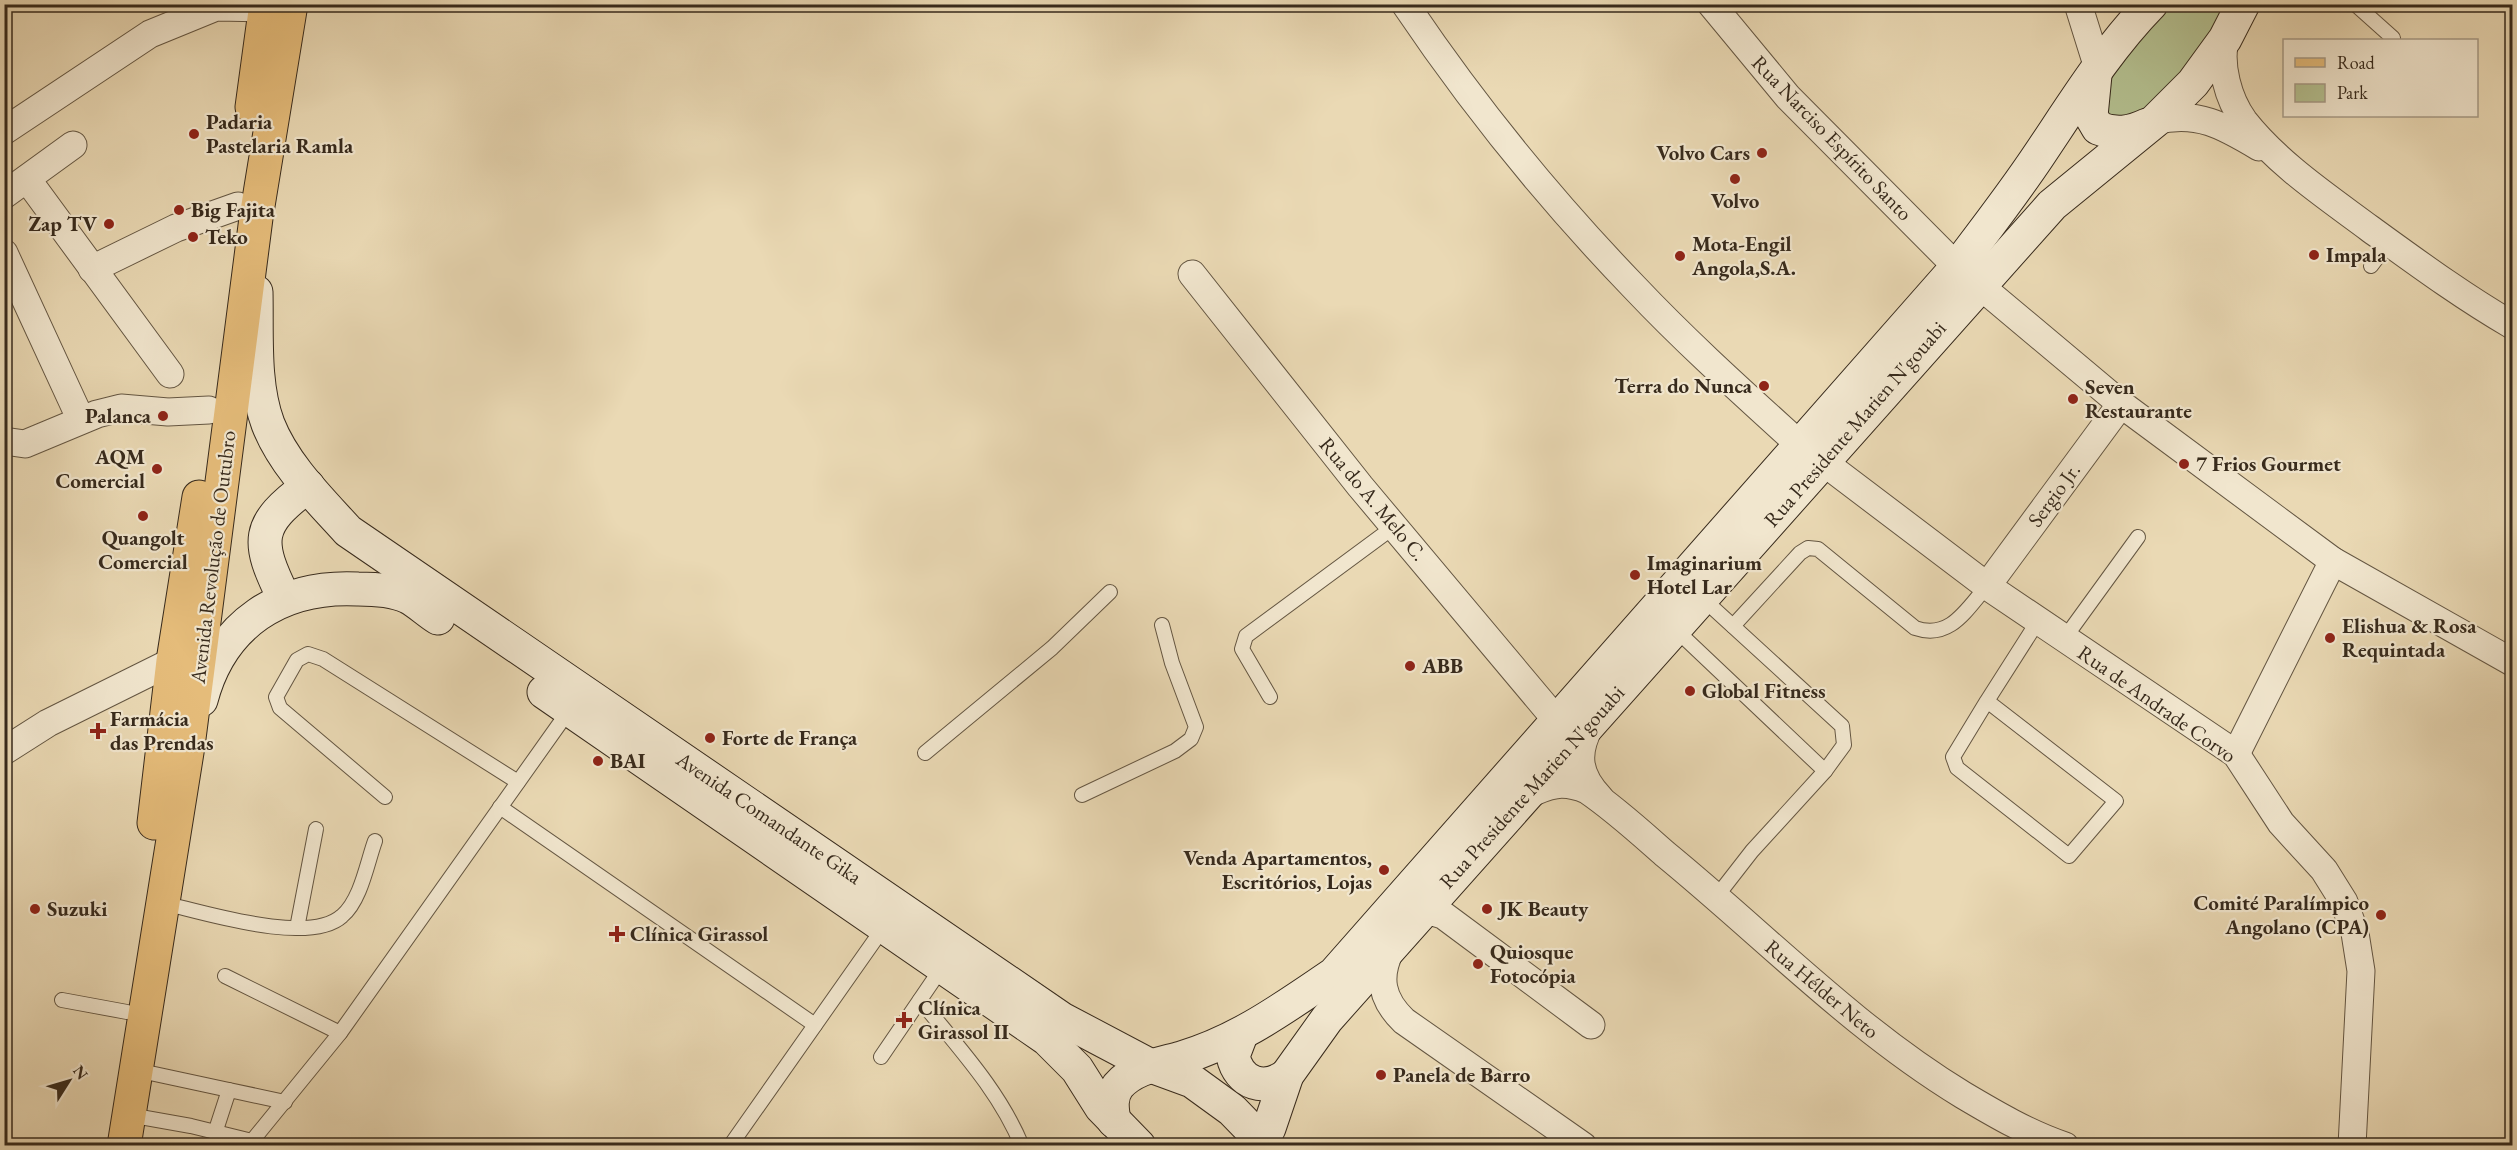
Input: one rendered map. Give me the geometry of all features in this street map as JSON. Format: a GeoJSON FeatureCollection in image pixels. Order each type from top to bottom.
{"type":"FeatureCollection","features":[{"type":"Feature","properties":{"kind":"main road","name":"Avenida Revolução de Outubro"},"geometry":{"type":"LineString","coordinates":[[127,1130],[188,746],[247,212],[274,6]]}},
{"type":"Feature","properties":{"kind":"main road","name":"Avenida Revolução de Outubro"},"geometry":{"type":"LineString","coordinates":[[102,1146],[127,1012],[165,738],[173,661],[203,471],[209,410],[247,212]]}},
{"type":"Feature","properties":{"kind":"street","name":"Rua de Andrade Corvo"},"geometry":{"type":"LineString","coordinates":[[1405,4],[1511,149],[1634,287],[1698,351],[1811,453],[1987,586],[2236,754],[2282,823],[2324,870],[2344,902],[2355,933],[2361,971],[2352,1146]]}},
{"type":"Feature","properties":{"kind":"street","name":"Rua Narciso Espírito Santo"},"geometry":{"type":"LineString","coordinates":[[1711,4],[1788,97],[1968,276],[2121,405],[2333,561],[2512,662]]}},
{"type":"Feature","properties":{"kind":"street"},"geometry":{"type":"LineString","coordinates":[[2078,4],[2097,69],[2092,87],[2091,116],[2098,128],[2111,133],[2126,133],[2155,121],[2182,117],[2217,123],[2288,165],[2470,301],[2512,325]]}},
{"type":"Feature","properties":{"kind":"street","name":"Rua Presidente Marien N'gouabi"},"geometry":{"type":"LineString","coordinates":[[1968,276],[2014,191],[2097,69],[2129,27],[2151,4]]}},
{"type":"Feature","properties":{"kind":"street"},"geometry":{"type":"LineString","coordinates":[[2223,4],[2225,39],[2221,56],[2230,95],[2244,120],[2288,165]]}},
{"type":"Feature","properties":{"kind":"street","name":"Rua Presidente Marien N'gouabi"},"geometry":{"type":"LineString","coordinates":[[1131,1139],[1113,1096],[1118,1086],[1151,1066],[1205,1050],[1241,1035],[1334,974],[1558,722],[1811,453],[1968,276],[2155,121],[2193,83],[2225,39],[2243,4]]}},
{"type":"Feature","properties":{"kind":"street"},"geometry":{"type":"LineString","coordinates":[[4,130],[150,33],[216,7],[274,6]]}},
{"type":"Feature","properties":{"kind":"street"},"geometry":{"type":"LineString","coordinates":[[4,195],[72,145]]}},
{"type":"Feature","properties":{"kind":"street"},"geometry":{"type":"LineString","coordinates":[[27,179],[170,374]]}},
{"type":"Feature","properties":{"kind":"street"},"geometry":{"type":"LineString","coordinates":[[92,269],[176,228],[247,212]]}},
{"type":"Feature","properties":{"kind":"street","name":"Avenida Comandante Gika"},"geometry":{"type":"LineString","coordinates":[[247,212],[259,381],[267,422],[276,441],[308,486],[348,531],[1062,1018],[1151,1066],[1172,1072],[1214,1096],[1263,1144]]}},
{"type":"Feature","properties":{"kind":"street"},"geometry":{"type":"LineString","coordinates":[[4,253],[81,420]]}},
{"type":"Feature","properties":{"kind":"street","name":"Rua do A. Melo C."},"geometry":{"type":"LineString","coordinates":[[1192,274],[1395,526],[1558,722]]}},
{"type":"Feature","properties":{"kind":"street","name":"Sergio Jr."},"geometry":{"type":"LineString","coordinates":[[1987,586],[2121,405]]}},
{"type":"Feature","properties":{"kind":"street"},"geometry":{"type":"LineString","coordinates":[[4,441],[25,444],[81,420],[121,408],[168,411],[209,410]]}},
{"type":"Feature","properties":{"kind":"street","name":"Rua Presidente Marien N'gouabi"},"geometry":{"type":"LineString","coordinates":[[1263,1144],[1287,1075],[1327,1019],[1393,945],[1434,907],[1525,796],[1701,597],[1811,453]]}},
{"type":"Feature","properties":{"kind":"street"},"geometry":{"type":"LineString","coordinates":[[284,598],[265,557],[264,542],[275,514],[308,486]]}},
{"type":"Feature","properties":{"kind":"street"},"geometry":{"type":"LineString","coordinates":[[2236,754],[2333,561]]}},
{"type":"Feature","properties":{"kind":"street","name":"Avenida Comandante Gika"},"geometry":{"type":"LineString","coordinates":[[188,746],[204,687],[215,660],[231,637],[252,617],[284,598],[340,588],[387,592],[408,597],[1047,1039],[1077,1069],[1101,1107],[1131,1139]]}},
{"type":"Feature","properties":{"kind":"street"},"geometry":{"type":"LineString","coordinates":[[4,751],[48,723],[173,661]]}},
{"type":"Feature","properties":{"kind":"street","name":"Rua Hélder Neto"},"geometry":{"type":"LineString","coordinates":[[1594,718],[1582,740],[1579,765],[1590,788],[1600,799]]}},
{"type":"Feature","properties":{"kind":"street","name":"Rua Hélder Neto"},"geometry":{"type":"LineString","coordinates":[[1525,796],[1553,784],[1563,783],[1587,790],[1717,896],[1814,984],[1919,1067],[2032,1133],[2065,1146]]}},
{"type":"Feature","properties":{"kind":"street"},"geometry":{"type":"LineString","coordinates":[[1434,907],[1591,1025]]}},
{"type":"Feature","properties":{"kind":"street"},"geometry":{"type":"LineString","coordinates":[[1393,945],[1385,962],[1382,987],[1393,1010],[1404,1020]]}},
{"type":"Feature","properties":{"kind":"street"},"geometry":{"type":"LineString","coordinates":[[1327,1019],[1341,1011],[1366,1004],[1390,1012],[1582,1146]]}},
{"type":"Feature","properties":{"kind":"street"},"geometry":{"type":"LineString","coordinates":[[1241,1035],[1233,1056],[1241,1075],[1259,1085],[1269,1084],[1287,1075]]}},
{"type":"Feature","properties":{"kind":"lane"},"geometry":{"type":"LineString","coordinates":[[2355,4],[2393,38]]}},
{"type":"Feature","properties":{"kind":"lane"},"geometry":{"type":"LineString","coordinates":[[2372,267],[2390,243]]}},
{"type":"Feature","properties":{"kind":"lane"},"geometry":{"type":"LineString","coordinates":[[1270,697],[1242,649],[1246,636],[1395,526]]}},
{"type":"Feature","properties":{"kind":"lane"},"geometry":{"type":"LineString","coordinates":[[2064,639],[2138,537]]}},
{"type":"Feature","properties":{"kind":"lane"},"geometry":{"type":"LineString","coordinates":[[1733,626],[1800,553],[1808,548],[1818,549],[1915,628],[1929,633],[1942,630],[1957,620],[1987,586]]}},
{"type":"Feature","properties":{"kind":"lane"},"geometry":{"type":"LineString","coordinates":[[925,753],[1052,648],[1110,592]]}},
{"type":"Feature","properties":{"kind":"lane"},"geometry":{"type":"LineString","coordinates":[[1701,597],[1842,726],[1844,745],[1825,771],[1752,851],[1717,896]]}},
{"type":"Feature","properties":{"kind":"lane"},"geometry":{"type":"LineString","coordinates":[[1987,701],[2116,801],[2069,856],[1957,768],[1953,757],[1987,701],[2038,621]]}},
{"type":"Feature","properties":{"kind":"lane"},"geometry":{"type":"LineString","coordinates":[[1082,795],[1175,751],[1191,739],[1196,727],[1172,663],[1162,625]]}},
{"type":"Feature","properties":{"kind":"lane"},"geometry":{"type":"LineString","coordinates":[[1674,628],[1825,771]]}},
{"type":"Feature","properties":{"kind":"lane"},"geometry":{"type":"LineString","coordinates":[[385,797],[280,708],[276,697],[297,660],[308,654],[323,659],[518,783]]}},
{"type":"Feature","properties":{"kind":"lane"},"geometry":{"type":"LineString","coordinates":[[127,1130],[191,1126],[252,1142],[340,1033],[570,709]]}},
{"type":"Feature","properties":{"kind":"lane"},"geometry":{"type":"LineString","coordinates":[[500,807],[815,1024]]}},
{"type":"Feature","properties":{"kind":"lane"},"geometry":{"type":"LineString","coordinates":[[297,928],[316,829]]}},
{"type":"Feature","properties":{"kind":"lane"},"geometry":{"type":"LineString","coordinates":[[163,903],[256,924],[297,928],[326,925],[342,917],[352,904],[375,841]]}},
{"type":"Feature","properties":{"kind":"lane"},"geometry":{"type":"LineString","coordinates":[[730,1146],[884,927]]}},
{"type":"Feature","properties":{"kind":"lane"},"geometry":{"type":"LineString","coordinates":[[881,1057],[943,966]]}},
{"type":"Feature","properties":{"kind":"lane"},"geometry":{"type":"LineString","coordinates":[[225,976],[340,1033]]}},
{"type":"Feature","properties":{"kind":"lane"},"geometry":{"type":"LineString","coordinates":[[62,1000],[127,1012]]}},
{"type":"Feature","properties":{"kind":"lane"},"geometry":{"type":"LineString","coordinates":[[920,1000],[990,1087],[1014,1126],[1022,1146]]}},
{"type":"Feature","properties":{"kind":"lane"},"geometry":{"type":"LineString","coordinates":[[136,1070],[285,1102]]}},
{"type":"Feature","properties":{"kind":"lane"},"geometry":{"type":"LineString","coordinates":[[215,1133],[229,1090]]}},
{"type":"Feature","properties":{"kind":"green space"},"geometry":{"type":"Polygon","coordinates":[[[2163,5],[2218,5],[2221,13],[2210,53],[2119,132],[2095,96],[2163,5]]]}},
{"type":"Feature","properties":{"kind":"place","name":"Padaria Pastelaria Ramla"},"geometry":{"type":"Point","coordinates":[194,134]}},
{"type":"Feature","properties":{"kind":"place","name":"Volvo Cars"},"geometry":{"type":"Point","coordinates":[1762,153]}},
{"type":"Feature","properties":{"kind":"place","name":"Volvo"},"geometry":{"type":"Point","coordinates":[1735,179]}},
{"type":"Feature","properties":{"kind":"place","name":"Big Fajita"},"geometry":{"type":"Point","coordinates":[179,210]}},
{"type":"Feature","properties":{"kind":"place","name":"Zap TV"},"geometry":{"type":"Point","coordinates":[109,224]}},
{"type":"Feature","properties":{"kind":"place","name":"Teko"},"geometry":{"type":"Point","coordinates":[193,237]}},
{"type":"Feature","properties":{"kind":"place","name":"Impala"},"geometry":{"type":"Point","coordinates":[2314,255]}},
{"type":"Feature","properties":{"kind":"place","name":"Mota-Engil Angola,S.A."},"geometry":{"type":"Point","coordinates":[1680,256]}},
{"type":"Feature","properties":{"kind":"place","name":"Terra do Nunca"},"geometry":{"type":"Point","coordinates":[1764,386]}},
{"type":"Feature","properties":{"kind":"place","name":"Seven Restaurante"},"geometry":{"type":"Point","coordinates":[2073,399]}},
{"type":"Feature","properties":{"kind":"place","name":"Palanca"},"geometry":{"type":"Point","coordinates":[163,416]}},
{"type":"Feature","properties":{"kind":"place","name":"7 Frios Gourmet"},"geometry":{"type":"Point","coordinates":[2184,464]}},
{"type":"Feature","properties":{"kind":"place","name":"AQM Comercial"},"geometry":{"type":"Point","coordinates":[157,469]}},
{"type":"Feature","properties":{"kind":"place","name":"Quangolt Comercial"},"geometry":{"type":"Point","coordinates":[143,516]}},
{"type":"Feature","properties":{"kind":"place","name":"Imaginarium Hotel Lar"},"geometry":{"type":"Point","coordinates":[1635,575]}},
{"type":"Feature","properties":{"kind":"place","name":"Elishua & Rosa Requintada"},"geometry":{"type":"Point","coordinates":[2330,638]}},
{"type":"Feature","properties":{"kind":"place","name":"ABB"},"geometry":{"type":"Point","coordinates":[1410,666]}},
{"type":"Feature","properties":{"kind":"place","name":"Global Fitness"},"geometry":{"type":"Point","coordinates":[1690,691]}},
{"type":"Feature","properties":{"kind":"place","name":"Farmácia das Prendas"},"geometry":{"type":"Point","coordinates":[98,731]}},
{"type":"Feature","properties":{"kind":"place","name":"Forte de França"},"geometry":{"type":"Point","coordinates":[710,738]}},
{"type":"Feature","properties":{"kind":"place","name":"BAI"},"geometry":{"type":"Point","coordinates":[598,761]}},
{"type":"Feature","properties":{"kind":"place","name":"Venda Apartamentos, Escritórios, Lojas"},"geometry":{"type":"Point","coordinates":[1384,870]}},
{"type":"Feature","properties":{"kind":"place","name":"Suzuki"},"geometry":{"type":"Point","coordinates":[35,909]}},
{"type":"Feature","properties":{"kind":"place","name":"JK Beauty"},"geometry":{"type":"Point","coordinates":[1487,909]}},
{"type":"Feature","properties":{"kind":"place","name":"Comité Paralímpico Angolano (CPA)"},"geometry":{"type":"Point","coordinates":[2381,915]}},
{"type":"Feature","properties":{"kind":"place","name":"Clínica Girassol"},"geometry":{"type":"Point","coordinates":[617,934]}},
{"type":"Feature","properties":{"kind":"place","name":"Quiosque Fotocópia"},"geometry":{"type":"Point","coordinates":[1478,964]}},
{"type":"Feature","properties":{"kind":"place","name":"Clínica Girassol II"},"geometry":{"type":"Point","coordinates":[904,1020]}},
{"type":"Feature","properties":{"kind":"place","name":"Panela de Barro"},"geometry":{"type":"Point","coordinates":[1381,1075]}}]}
